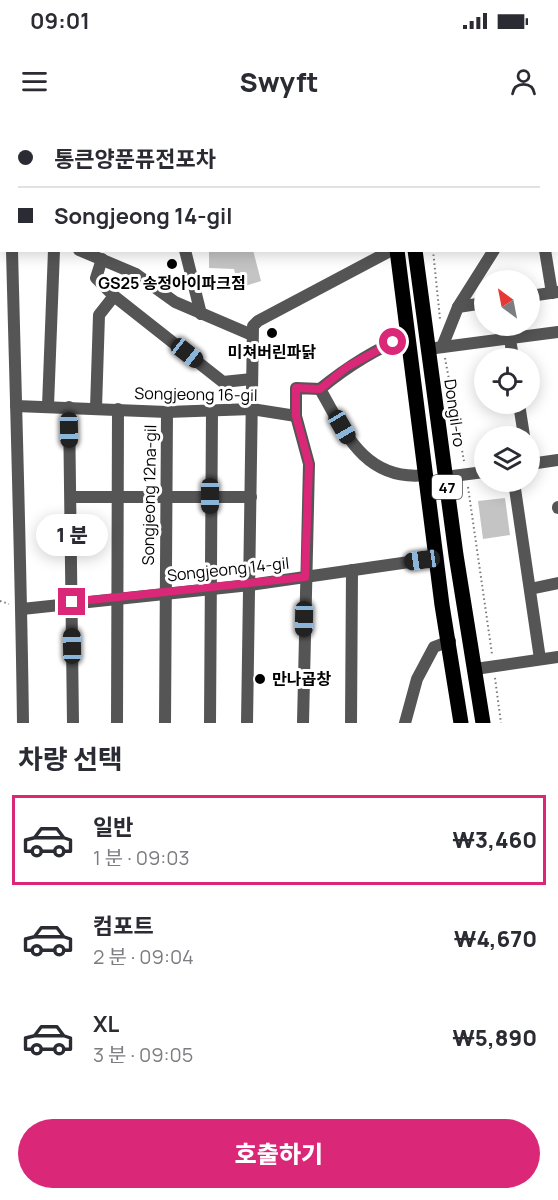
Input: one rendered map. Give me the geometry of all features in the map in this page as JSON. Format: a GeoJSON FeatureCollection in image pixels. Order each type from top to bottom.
{"type":"FeatureCollection","features":[{"type":"Feature","properties":{"kind":"main road","name":"47"},"geometry":{"type":"LineString","coordinates":[[397,252],[442,605],[450,642],[461,723]]}},
{"type":"Feature","properties":{"kind":"main road","name":"Dongil-ro"},"geometry":{"type":"LineString","coordinates":[[415,252],[435,348],[445,477],[483,723]]}},
{"type":"Feature","properties":{"kind":"main road"},"geometry":{"type":"LineString","coordinates":[[442,605],[458,631],[461,652],[468,651],[471,642]]}},
{"type":"Feature","properties":{"kind":"street"},"geometry":{"type":"LineString","coordinates":[[12,252],[23,723]]}},
{"type":"Feature","properties":{"kind":"street"},"geometry":{"type":"LineString","coordinates":[[48,406],[54,252]]}},
{"type":"Feature","properties":{"kind":"street"},"geometry":{"type":"LineString","coordinates":[[84,252],[136,274],[175,302],[252,335]]}},
{"type":"Feature","properties":{"kind":"street"},"geometry":{"type":"LineString","coordinates":[[186,252],[201,314]]}},
{"type":"Feature","properties":{"kind":"street"},"geometry":{"type":"LineString","coordinates":[[247,723],[253,326],[258,321],[388,252]]}},
{"type":"Feature","properties":{"kind":"street"},"geometry":{"type":"LineString","coordinates":[[435,348],[493,252]]}},
{"type":"Feature","properties":{"kind":"street"},"geometry":{"type":"LineString","coordinates":[[540,294],[555,292],[545,252]]}},
{"type":"Feature","properties":{"kind":"street"},"geometry":{"type":"LineString","coordinates":[[102,259],[96,278],[114,296],[223,382],[252,379]]}},
{"type":"Feature","properties":{"kind":"street"},"geometry":{"type":"LineString","coordinates":[[96,408],[99,315],[114,296]]}},
{"type":"Feature","properties":{"kind":"street"},"geometry":{"type":"LineString","coordinates":[[458,307],[474,305]]}},
{"type":"Feature","properties":{"kind":"street"},"geometry":{"type":"LineString","coordinates":[[435,348],[558,332]]}},
{"type":"Feature","properties":{"kind":"street"},"geometry":{"type":"LineString","coordinates":[[303,723],[309,464],[296,416],[296,388],[320,389],[347,367],[378,348],[408,336]]}},
{"type":"Feature","properties":{"kind":"street"},"geometry":{"type":"LineString","coordinates":[[510,339],[511,348]]}},
{"type":"Feature","properties":{"kind":"street"},"geometry":{"type":"LineString","coordinates":[[320,389],[350,442],[371,463],[380,469],[412,477],[426,475]]}},
{"type":"Feature","properties":{"kind":"street","name":"Songjeong 16-gil"},"geometry":{"type":"LineString","coordinates":[[16,406],[167,411],[252,409],[296,416]]}},
{"type":"Feature","properties":{"kind":"street"},"geometry":{"type":"LineString","coordinates":[[69,407],[73,723]]}},
{"type":"Feature","properties":{"kind":"street"},"geometry":{"type":"LineString","coordinates":[[117,723],[118,409]]}},
{"type":"Feature","properties":{"kind":"street"},"geometry":{"type":"LineString","coordinates":[[210,723],[209,589],[212,410]]}},
{"type":"Feature","properties":{"kind":"street","name":"Songjeong 12na-gil"},"geometry":{"type":"LineString","coordinates":[[165,723],[164,593],[167,411]]}},
{"type":"Feature","properties":{"kind":"street"},"geometry":{"type":"LineString","coordinates":[[540,463],[558,460]]}},
{"type":"Feature","properties":{"kind":"street"},"geometry":{"type":"LineString","coordinates":[[445,477],[474,473]]}},
{"type":"Feature","properties":{"kind":"street"},"geometry":{"type":"LineString","coordinates":[[515,492],[540,659]]}},
{"type":"Feature","properties":{"kind":"street"},"geometry":{"type":"LineString","coordinates":[[71,497],[251,497]]}},
{"type":"Feature","properties":{"kind":"street","name":"Songjeong 14-gil"},"geometry":{"type":"LineString","coordinates":[[22,609],[118,597],[250,585],[437,558]]}},
{"type":"Feature","properties":{"kind":"street"},"geometry":{"type":"LineString","coordinates":[[351,723],[352,570]]}},
{"type":"Feature","properties":{"kind":"street"},"geometry":{"type":"LineString","coordinates":[[530,589],[558,584]]}},
{"type":"Feature","properties":{"kind":"street"},"geometry":{"type":"LineString","coordinates":[[405,723],[424,663],[434,647],[450,642]]}},
{"type":"Feature","properties":{"kind":"street"},"geometry":{"type":"LineString","coordinates":[[476,669],[558,657]]}},
{"type":"Feature","properties":{"kind":"building"},"geometry":{"type":"Polygon","coordinates":[[[209,252],[254,252],[261,281],[239,288],[234,269],[209,268],[209,252]]]}},
{"type":"Feature","properties":{"kind":"building"},"geometry":{"type":"Polygon","coordinates":[[[505,498],[510,535],[483,539],[478,501],[505,498]]]}},
{"type":"Feature","properties":{"kind":"place","name":"GS25 송정아이파크점"},"geometry":{"type":"Point","coordinates":[172,264]}},
{"type":"Feature","properties":{"kind":"place","name":"미쳐버린파닭"},"geometry":{"type":"Point","coordinates":[272,333]}},
{"type":"Feature","properties":{"kind":"place","name":"만나곱창"},"geometry":{"type":"Point","coordinates":[260,679]}},
{"type":"Feature","properties":{"kind":"route"},"geometry":{"type":"LineString","coordinates":[[72,602],[250,585],[305,577],[309,464],[296,416],[296,388],[320,389],[347,367],[378,348],[393,342]]}}]}
